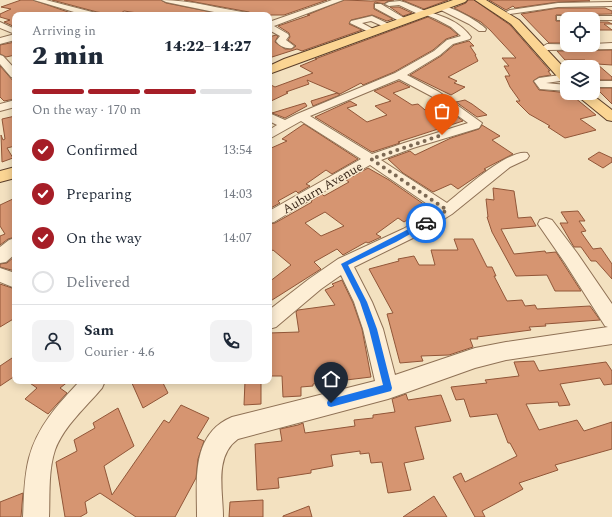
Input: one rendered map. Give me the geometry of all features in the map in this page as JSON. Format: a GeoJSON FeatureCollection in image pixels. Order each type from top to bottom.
{"type":"FeatureCollection","features":[{"type":"Feature","properties":{"kind":"main road"},"geometry":{"type":"LineString","coordinates":[[272,69],[454,0]]}},
{"type":"Feature","properties":{"kind":"main road"},"geometry":{"type":"LineString","coordinates":[[272,65],[383,22],[462,0]]}},
{"type":"Feature","properties":{"kind":"main road"},"geometry":{"type":"LineString","coordinates":[[480,0],[514,22],[560,74]]}},
{"type":"Feature","properties":{"kind":"main road"},"geometry":{"type":"LineString","coordinates":[[489,0],[510,12],[528,27],[547,47],[560,71]]}},
{"type":"Feature","properties":{"kind":"main road"},"geometry":{"type":"LineString","coordinates":[[590,100],[612,117]]}},
{"type":"Feature","properties":{"kind":"main road"},"geometry":{"type":"LineString","coordinates":[[600,100],[612,110]]}},
{"type":"Feature","properties":{"kind":"street"},"geometry":{"type":"LineString","coordinates":[[38,0],[83,12]]}},
{"type":"Feature","properties":{"kind":"street"},"geometry":{"type":"LineString","coordinates":[[166,0],[229,12]]}},
{"type":"Feature","properties":{"kind":"street"},"geometry":{"type":"LineString","coordinates":[[316,1],[335,2]]}},
{"type":"Feature","properties":{"kind":"street"},"geometry":{"type":"LineString","coordinates":[[272,24],[335,2]]}},
{"type":"Feature","properties":{"kind":"street"},"geometry":{"type":"LineString","coordinates":[[389,4],[400,3],[431,9],[472,22],[482,29]]}},
{"type":"Feature","properties":{"kind":"street"},"geometry":{"type":"LineString","coordinates":[[510,12],[558,5],[612,4]]}},
{"type":"Feature","properties":{"kind":"street"},"geometry":{"type":"LineString","coordinates":[[378,6],[399,17]]}},
{"type":"Feature","properties":{"kind":"street"},"geometry":{"type":"LineString","coordinates":[[204,12],[209,9]]}},
{"type":"Feature","properties":{"kind":"street"},"geometry":{"type":"LineString","coordinates":[[272,133],[301,116],[399,75],[437,53],[450,42],[467,37],[456,26],[431,9]]}},
{"type":"Feature","properties":{"kind":"street"},"geometry":{"type":"LineString","coordinates":[[368,29],[354,23],[370,18],[383,22]]}},
{"type":"Feature","properties":{"kind":"street"},"geometry":{"type":"LineString","coordinates":[[600,18],[612,18]]}},
{"type":"Feature","properties":{"kind":"street"},"geometry":{"type":"LineString","coordinates":[[0,25],[12,31]]}},
{"type":"Feature","properties":{"kind":"street"},"geometry":{"type":"LineString","coordinates":[[272,25],[286,36],[280,41],[289,46]]}},
{"type":"Feature","properties":{"kind":"street"},"geometry":{"type":"LineString","coordinates":[[0,41],[12,38]]}},
{"type":"Feature","properties":{"kind":"street"},"geometry":{"type":"LineString","coordinates":[[547,47],[612,46]]}},
{"type":"Feature","properties":{"kind":"street"},"geometry":{"type":"LineString","coordinates":[[0,58],[9,69]]}},
{"type":"Feature","properties":{"kind":"street","name":"Auburn Avenue"},"geometry":{"type":"LineString","coordinates":[[272,216],[317,188],[371,159],[476,124],[434,94],[399,75]]}},
{"type":"Feature","properties":{"kind":"street"},"geometry":{"type":"LineString","coordinates":[[600,84],[612,84]]}},
{"type":"Feature","properties":{"kind":"street"},"geometry":{"type":"LineString","coordinates":[[0,108],[12,104]]}},
{"type":"Feature","properties":{"kind":"street"},"geometry":{"type":"LineString","coordinates":[[301,116],[371,159],[447,210]]}},
{"type":"Feature","properties":{"kind":"street"},"geometry":{"type":"LineString","coordinates":[[272,118],[286,125]]}},
{"type":"Feature","properties":{"kind":"street"},"geometry":{"type":"LineString","coordinates":[[272,319],[315,284],[344,264],[409,233],[447,210],[505,164],[522,156]]}},
{"type":"Feature","properties":{"kind":"street"},"geometry":{"type":"LineString","coordinates":[[546,224],[571,258],[612,320]]}},
{"type":"Feature","properties":{"kind":"street"},"geometry":{"type":"LineString","coordinates":[[0,256],[12,246]]}},
{"type":"Feature","properties":{"kind":"street"},"geometry":{"type":"LineString","coordinates":[[344,264],[363,302],[373,329],[388,388]]}},
{"type":"Feature","properties":{"kind":"street"},"geometry":{"type":"LineString","coordinates":[[0,275],[12,280]]}},
{"type":"Feature","properties":{"kind":"street"},"geometry":{"type":"LineString","coordinates":[[210,517],[211,459],[214,446],[222,434],[232,429],[388,388],[475,358],[506,351],[608,336],[612,334]]}},
{"type":"Feature","properties":{"kind":"street"},"geometry":{"type":"LineString","coordinates":[[36,517],[41,463],[46,442],[57,423],[91,384]]}},
{"type":"Feature","properties":{"kind":"building"},"geometry":{"type":"Polygon","coordinates":[[[21,0],[33,0],[68,12],[12,12],[12,26],[4,22],[10,20],[0,17],[0,14],[11,9],[1,7],[21,0]]]}},
{"type":"Feature","properties":{"kind":"building"},"geometry":{"type":"Polygon","coordinates":[[[52,0],[161,0],[166,3],[212,12],[124,11],[97,12],[52,0]]]}},
{"type":"Feature","properties":{"kind":"building"},"geometry":{"type":"Polygon","coordinates":[[[184,0],[327,0],[284,15],[272,15],[272,12],[249,12],[184,0]]]}},
{"type":"Feature","properties":{"kind":"building"},"geometry":{"type":"Polygon","coordinates":[[[344,0],[394,0],[388,1],[384,4],[375,2],[374,4],[374,9],[393,19],[387,21],[372,15],[351,20],[349,24],[362,30],[302,51],[297,49],[272,57],[272,36],[278,36],[275,42],[285,49],[292,49],[296,46],[288,40],[290,37],[289,33],[278,26],[310,15],[307,15],[344,0]]]}},
{"type":"Feature","properties":{"kind":"building"},"geometry":{"type":"Polygon","coordinates":[[[402,0],[448,0],[424,9],[402,0]]]}},
{"type":"Feature","properties":{"kind":"building"},"geometry":{"type":"Polygon","coordinates":[[[468,0],[474,0],[510,25],[550,71],[548,71],[551,75],[539,77],[533,81],[539,90],[560,92],[560,100],[578,100],[596,115],[580,119],[596,130],[565,138],[548,127],[550,126],[529,114],[516,101],[520,101],[510,87],[505,76],[510,76],[504,66],[509,66],[502,58],[516,58],[481,22],[454,8],[466,3],[468,0]]]}},
{"type":"Feature","properties":{"kind":"building"},"geometry":{"type":"Polygon","coordinates":[[[489,0],[590,1],[558,2],[515,8],[513,6],[506,10],[489,0]]]}},
{"type":"Feature","properties":{"kind":"building"},"geometry":{"type":"Polygon","coordinates":[[[390,7],[399,7],[412,13],[403,16],[390,7]]]}},
{"type":"Feature","properties":{"kind":"building"},"geometry":{"type":"Polygon","coordinates":[[[558,8],[605,8],[612,11],[612,14],[600,14],[600,12],[560,12],[560,15],[556,15],[556,21],[560,21],[560,43],[549,43],[521,14],[558,8]]]}},
{"type":"Feature","properties":{"kind":"building"},"geometry":{"type":"Polygon","coordinates":[[[428,17],[450,28],[458,35],[446,39],[433,50],[394,72],[363,85],[361,83],[340,94],[307,80],[309,84],[286,92],[288,93],[272,101],[272,86],[275,87],[313,73],[300,66],[317,59],[315,59],[428,17]]]}},
{"type":"Feature","properties":{"kind":"building"},"geometry":{"type":"Polygon","coordinates":[[[600,22],[608,22],[612,24],[604,24],[612,30],[600,30],[600,22]]]}},
{"type":"Feature","properties":{"kind":"building"},"geometry":{"type":"Polygon","coordinates":[[[469,41],[474,46],[470,46],[478,61],[448,77],[457,81],[454,83],[465,87],[451,95],[410,75],[441,56],[454,45],[469,41]]]}},
{"type":"Feature","properties":{"kind":"building"},"geometry":{"type":"Polygon","coordinates":[[[12,43],[12,56],[6,57],[0,54],[0,45],[12,43]]]}},
{"type":"Feature","properties":{"kind":"building"},"geometry":{"type":"Polygon","coordinates":[[[600,50],[612,50],[612,65],[600,64],[600,60],[565,60],[557,51],[600,52],[600,50]]]}},
{"type":"Feature","properties":{"kind":"building"},"geometry":{"type":"Polygon","coordinates":[[[0,66],[12,80],[12,100],[4,101],[0,97],[0,66]]]}},
{"type":"Feature","properties":{"kind":"building"},"geometry":{"type":"Polygon","coordinates":[[[600,67],[612,77],[612,80],[600,80],[600,67]]]}},
{"type":"Feature","properties":{"kind":"building"},"geometry":{"type":"Polygon","coordinates":[[[399,81],[410,87],[393,93],[412,105],[418,104],[425,110],[442,106],[463,121],[372,152],[315,117],[350,101],[357,105],[347,108],[367,122],[387,115],[375,106],[391,101],[374,91],[399,81]]]}},
{"type":"Feature","properties":{"kind":"building"},"geometry":{"type":"Polygon","coordinates":[[[600,88],[612,88],[612,104],[600,92],[600,88]]]}},
{"type":"Feature","properties":{"kind":"building"},"geometry":{"type":"Polygon","coordinates":[[[337,93],[340,95],[313,106],[311,101],[337,93]]]}},
{"type":"Feature","properties":{"kind":"building"},"geometry":{"type":"Polygon","coordinates":[[[465,100],[487,115],[477,117],[456,102],[465,100]]]}},
{"type":"Feature","properties":{"kind":"building"},"geometry":{"type":"Polygon","coordinates":[[[305,103],[307,106],[285,118],[272,113],[305,103]]]}},
{"type":"Feature","properties":{"kind":"building"},"geometry":{"type":"Polygon","coordinates":[[[12,117],[12,147],[7,148],[12,158],[2,162],[1,135],[3,140],[5,139],[2,119],[12,117]]]}},
{"type":"Feature","properties":{"kind":"building"},"geometry":{"type":"Polygon","coordinates":[[[304,124],[358,159],[332,174],[326,170],[306,184],[310,186],[298,193],[296,191],[278,201],[280,203],[272,207],[272,148],[287,141],[282,139],[304,124]]]}},
{"type":"Feature","properties":{"kind":"building"},"geometry":{"type":"Polygon","coordinates":[[[482,125],[500,136],[492,140],[513,154],[484,169],[486,170],[458,189],[451,184],[433,192],[403,173],[388,159],[410,151],[415,155],[451,138],[479,129],[482,125]]]}},
{"type":"Feature","properties":{"kind":"building"},"geometry":{"type":"Polygon","coordinates":[[[599,152],[612,158],[612,162],[603,168],[588,159],[599,152]]]}},
{"type":"Feature","properties":{"kind":"building"},"geometry":{"type":"Polygon","coordinates":[[[368,168],[389,180],[425,205],[412,213],[415,215],[404,222],[398,218],[376,234],[381,237],[368,243],[366,242],[343,255],[337,249],[314,262],[321,269],[272,300],[272,280],[291,265],[272,250],[272,224],[312,202],[311,201],[322,194],[324,196],[349,182],[346,180],[368,168]],[[325,212],[305,223],[321,236],[344,226],[325,212]]]}},
{"type":"Feature","properties":{"kind":"building"},"geometry":{"type":"Polygon","coordinates":[[[493,188],[514,191],[518,218],[531,217],[536,226],[501,229],[514,254],[545,251],[546,253],[556,252],[581,291],[555,291],[547,275],[516,276],[492,232],[487,217],[486,199],[494,200],[493,188]]]}},
{"type":"Feature","properties":{"kind":"building"},"geometry":{"type":"Polygon","coordinates":[[[12,199],[12,238],[0,245],[0,236],[5,234],[0,226],[0,205],[12,199]]]}},
{"type":"Feature","properties":{"kind":"building"},"geometry":{"type":"Polygon","coordinates":[[[578,211],[585,221],[579,221],[586,231],[581,232],[593,249],[601,248],[612,264],[612,279],[596,261],[591,261],[581,247],[574,247],[560,223],[568,223],[561,212],[578,211]]]}},
{"type":"Feature","properties":{"kind":"building"},"geometry":{"type":"Polygon","coordinates":[[[454,239],[473,239],[487,267],[492,267],[496,276],[494,276],[507,301],[522,300],[525,306],[535,305],[537,309],[590,306],[600,320],[545,324],[546,326],[529,327],[531,330],[477,337],[478,339],[470,339],[473,347],[449,355],[421,356],[423,361],[400,363],[387,314],[393,313],[369,269],[399,261],[398,259],[414,256],[419,265],[435,265],[431,250],[458,250],[454,239]]]}},
{"type":"Feature","properties":{"kind":"building"},"geometry":{"type":"Polygon","coordinates":[[[12,259],[12,270],[0,267],[0,264],[7,263],[12,259]]]}},
{"type":"Feature","properties":{"kind":"building"},"geometry":{"type":"Polygon","coordinates":[[[342,280],[353,303],[362,329],[371,377],[313,384],[313,386],[301,387],[301,396],[283,397],[282,376],[272,376],[272,333],[299,332],[296,312],[298,310],[335,305],[325,290],[334,286],[332,284],[342,280]]]}},
{"type":"Feature","properties":{"kind":"building"},"geometry":{"type":"Polygon","coordinates":[[[0,284],[12,288],[12,320],[0,327],[0,284]]]}},
{"type":"Feature","properties":{"kind":"building"},"geometry":{"type":"Polygon","coordinates":[[[12,358],[12,378],[0,386],[0,366],[12,358]]]}},
{"type":"Feature","properties":{"kind":"building"},"geometry":{"type":"Polygon","coordinates":[[[534,361],[539,371],[606,362],[612,371],[612,384],[604,385],[600,378],[560,384],[570,405],[559,406],[558,402],[526,404],[539,430],[577,420],[584,431],[612,422],[612,449],[555,465],[558,470],[519,483],[523,489],[482,511],[485,517],[475,517],[453,477],[461,473],[465,482],[517,456],[510,443],[508,443],[497,414],[470,417],[464,399],[456,400],[451,387],[487,383],[485,380],[519,376],[514,362],[534,361]]]}},
{"type":"Feature","properties":{"kind":"building"},"geometry":{"type":"Polygon","coordinates":[[[31,384],[65,384],[60,388],[67,393],[48,414],[25,399],[37,388],[31,384]]]}},
{"type":"Feature","properties":{"kind":"building"},"geometry":{"type":"Polygon","coordinates":[[[132,384],[164,384],[168,393],[143,408],[132,384]]]}},
{"type":"Feature","properties":{"kind":"building"},"geometry":{"type":"Polygon","coordinates":[[[245,384],[261,384],[261,404],[244,405],[245,384]]]}},
{"type":"Feature","properties":{"kind":"building"},"geometry":{"type":"Polygon","coordinates":[[[406,394],[408,400],[441,395],[451,421],[415,427],[424,459],[404,463],[411,490],[388,493],[382,462],[371,463],[369,453],[360,454],[360,451],[331,455],[333,466],[311,470],[311,473],[278,478],[279,488],[257,490],[255,444],[282,441],[280,429],[303,423],[305,433],[355,426],[354,420],[373,418],[373,415],[395,412],[392,399],[406,394]]]}},
{"type":"Feature","properties":{"kind":"building"},"geometry":{"type":"Polygon","coordinates":[[[181,405],[209,418],[197,438],[204,441],[198,459],[196,478],[175,517],[136,517],[100,493],[85,502],[87,513],[80,517],[65,517],[56,462],[77,451],[74,440],[95,428],[93,423],[118,408],[134,446],[104,466],[112,495],[164,420],[169,423],[181,405]]]}},
{"type":"Feature","properties":{"kind":"building"},"geometry":{"type":"Polygon","coordinates":[[[23,493],[21,517],[0,517],[0,502],[23,493]]]}},
{"type":"Feature","properties":{"kind":"building"},"geometry":{"type":"Polygon","coordinates":[[[434,496],[447,517],[403,517],[434,496]]]}},
{"type":"Feature","properties":{"kind":"building"},"geometry":{"type":"Polygon","coordinates":[[[263,500],[263,517],[229,517],[230,502],[263,500]]]}},
{"type":"Feature","properties":{"kind":"building"},"geometry":{"type":"Polygon","coordinates":[[[309,506],[312,517],[283,517],[283,516],[309,506]]]}},
{"type":"Feature","properties":{"kind":"way so far"},"geometry":{"type":"LineString","coordinates":[[426,223],[447,210],[371,159],[442,135]]}},
{"type":"Feature","properties":{"kind":"route"},"geometry":{"type":"LineString","coordinates":[[331,403],[388,388],[373,329],[363,302],[344,264],[394,241],[426,223]]}}]}
